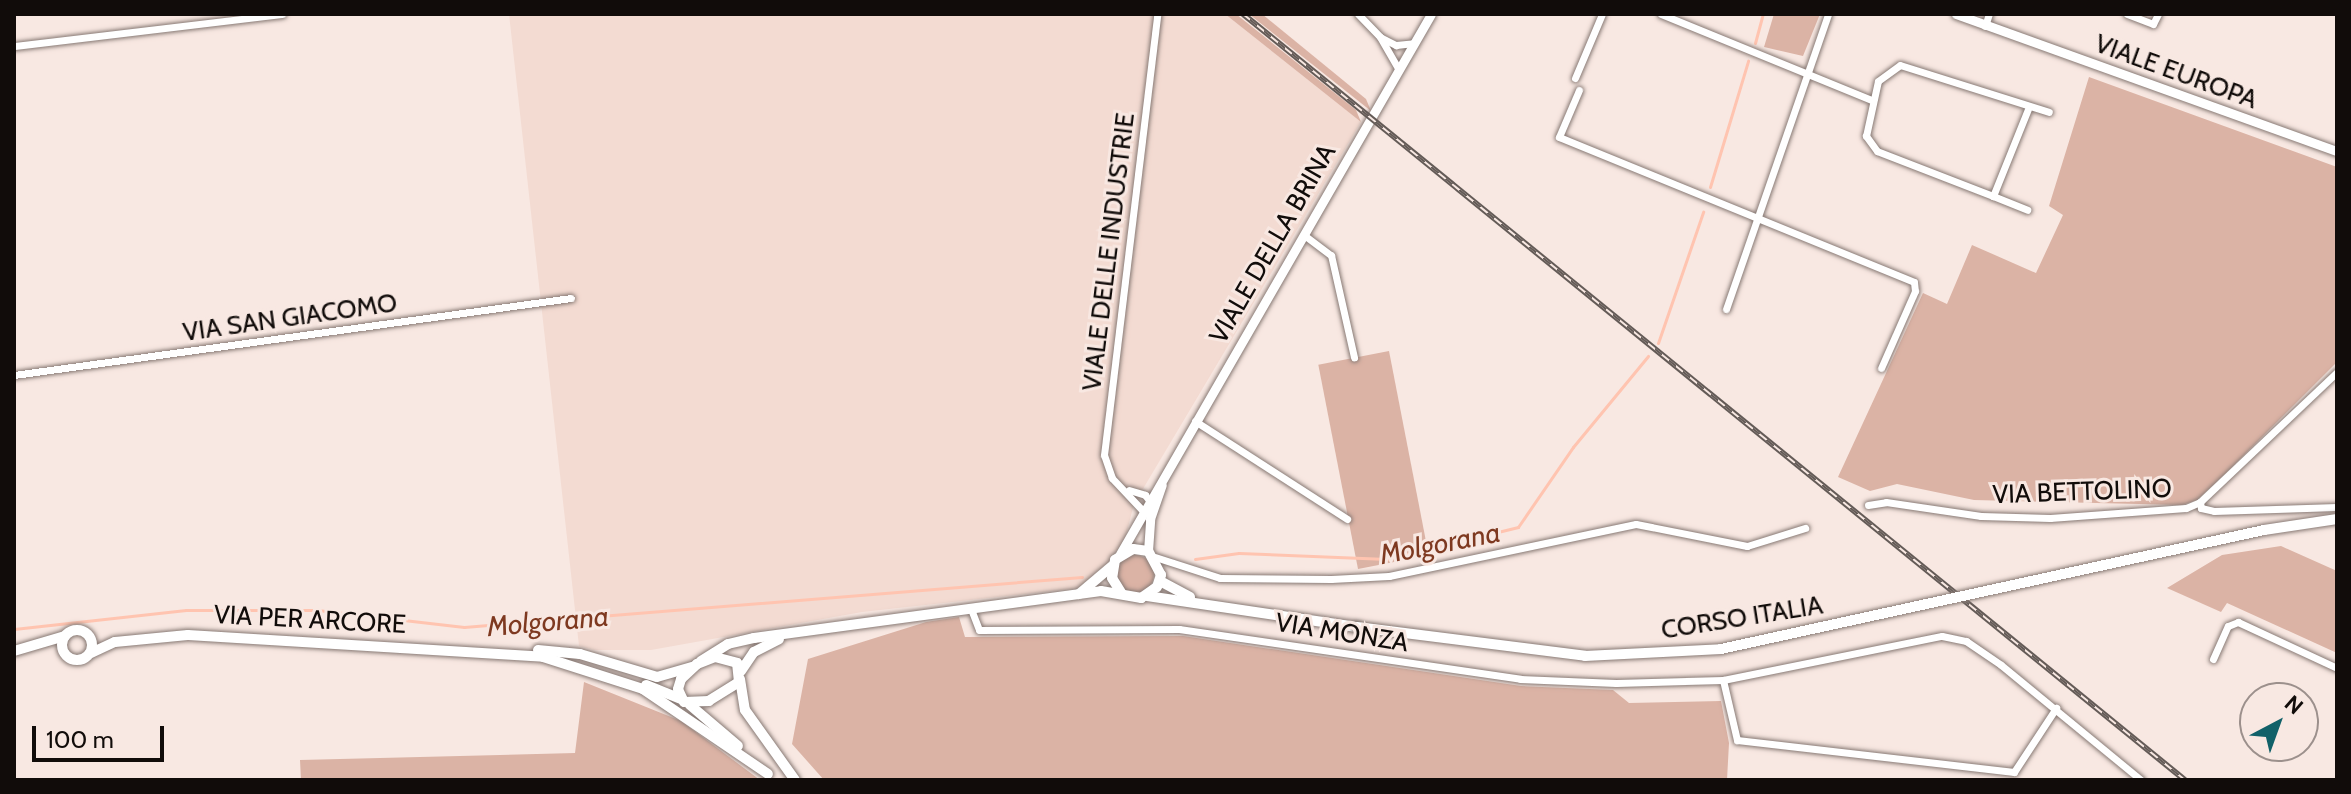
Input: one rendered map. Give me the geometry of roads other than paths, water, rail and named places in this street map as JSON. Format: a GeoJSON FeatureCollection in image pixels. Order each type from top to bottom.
{"type":"FeatureCollection","features":[{"type":"Feature","properties":{"kind":"main road","name":"CORSO ITALIA"},"geometry":{"type":"LineString","coordinates":[[1147,596],[1195,599],[1357,627],[1585,656],[1721,649],[2264,530],[2337,519]]}},
{"type":"Feature","properties":{"kind":"main road"},"geometry":{"type":"LineString","coordinates":[[1074,597],[1112,565],[1120,554],[1133,549],[1152,554],[1160,578],[1195,599]]}},
{"type":"Feature","properties":{"kind":"main road"},"geometry":{"type":"LineString","coordinates":[[1112,565],[1114,584],[1122,594]]}},
{"type":"Feature","properties":{"kind":"main road"},"geometry":{"type":"LineString","coordinates":[[685,702],[679,684],[697,664],[728,644],[1074,597],[1147,596],[1160,578]]}},
{"type":"Feature","properties":{"kind":"main road"},"geometry":{"type":"LineString","coordinates":[[79,630],[89,636],[91,653],[79,661],[66,656],[21,650],[79,630]]}},
{"type":"Feature","properties":{"kind":"main road"},"geometry":{"type":"LineString","coordinates":[[685,702],[724,694],[758,649],[792,633]]}},
{"type":"Feature","properties":{"kind":"main road","name":"VIA PER ARCORE"},"geometry":{"type":"LineString","coordinates":[[89,636],[115,642],[188,635],[504,652]]}},
{"type":"Feature","properties":{"kind":"main road"},"geometry":{"type":"LineString","coordinates":[[65,636],[66,656]]}},
{"type":"Feature","properties":{"kind":"main road","name":"VIA PER ARCORE"},"geometry":{"type":"LineString","coordinates":[[91,653],[115,642]]}},
{"type":"Feature","properties":{"kind":"main road"},"geometry":{"type":"LineString","coordinates":[[504,652],[571,653],[657,677],[728,657],[740,675],[745,710],[795,780]]}},
{"type":"Feature","properties":{"kind":"main road"},"geometry":{"type":"LineString","coordinates":[[504,652],[605,673],[685,702],[771,777]]}},
{"type":"Feature","properties":{"kind":"main road"},"geometry":{"type":"LineString","coordinates":[[605,673],[679,710],[771,777]]}},
{"type":"Feature","properties":{"kind":"street"},"geometry":{"type":"LineString","coordinates":[[14,46],[282,14]]}},
{"type":"Feature","properties":{"kind":"street","name":"VIALE DELLE INDUSTRIE"},"geometry":{"type":"LineString","coordinates":[[1147,515],[1105,467],[1104,455],[1157,14]]}},
{"type":"Feature","properties":{"kind":"street"},"geometry":{"type":"LineString","coordinates":[[1358,14],[1380,37],[1399,70]]}},
{"type":"Feature","properties":{"kind":"street","name":"VIALE DELLA BRINA"},"geometry":{"type":"LineString","coordinates":[[1152,554],[1147,515],[1150,498],[1431,14]]}},
{"type":"Feature","properties":{"kind":"street"},"geometry":{"type":"LineString","coordinates":[[1575,78],[1602,14]]}},
{"type":"Feature","properties":{"kind":"street"},"geometry":{"type":"LineString","coordinates":[[1661,14],[1872,100]]}},
{"type":"Feature","properties":{"kind":"street"},"geometry":{"type":"LineString","coordinates":[[1726,309],[1828,14]]}},
{"type":"Feature","properties":{"kind":"street","name":"VIALE EUROPA"},"geometry":{"type":"LineString","coordinates":[[1956,14],[2337,151]]}},
{"type":"Feature","properties":{"kind":"street"},"geometry":{"type":"LineString","coordinates":[[1985,26],[1989,14]]}},
{"type":"Feature","properties":{"kind":"street"},"geometry":{"type":"LineString","coordinates":[[2127,14],[2153,24],[2158,14]]}},
{"type":"Feature","properties":{"kind":"street"},"geometry":{"type":"LineString","coordinates":[[1380,37],[1396,45],[1414,43]]}},
{"type":"Feature","properties":{"kind":"street"},"geometry":{"type":"LineString","coordinates":[[2027,210],[1877,151],[1866,136],[1872,100],[1878,81],[1900,65],[1917,67],[2028,109],[2049,112]]}},
{"type":"Feature","properties":{"kind":"street"},"geometry":{"type":"LineString","coordinates":[[1579,90],[1559,137],[1916,285],[1881,368]]}},
{"type":"Feature","properties":{"kind":"street"},"geometry":{"type":"LineString","coordinates":[[1993,196],[2028,109]]}},
{"type":"Feature","properties":{"kind":"street"},"geometry":{"type":"LineString","coordinates":[[1304,235],[1331,255],[1354,357]]}},
{"type":"Feature","properties":{"kind":"street","name":"VIA SAN GIACOMO"},"geometry":{"type":"LineString","coordinates":[[14,375],[571,298]]}},
{"type":"Feature","properties":{"kind":"street"},"geometry":{"type":"LineString","coordinates":[[2337,372],[2200,502],[2201,508],[2214,511],[2337,507]]}},
{"type":"Feature","properties":{"kind":"street"},"geometry":{"type":"LineString","coordinates":[[1195,421],[1347,519]]}},
{"type":"Feature","properties":{"kind":"street","name":"VIALE DELLA BRINA"},"geometry":{"type":"LineString","coordinates":[[1120,554],[1147,515],[1168,467]]}},
{"type":"Feature","properties":{"kind":"street"},"geometry":{"type":"LineString","coordinates":[[1123,488],[1150,498]]}},
{"type":"Feature","properties":{"kind":"street","name":"VIA BETTOLINO"},"geometry":{"type":"LineString","coordinates":[[1868,505],[1886,502],[1981,516],[2050,518],[2186,508],[2200,502]]}},
{"type":"Feature","properties":{"kind":"street"},"geometry":{"type":"LineString","coordinates":[[1152,554],[1220,578],[1371,577],[1636,524],[1747,546],[1805,528]]}},
{"type":"Feature","properties":{"kind":"street"},"geometry":{"type":"LineString","coordinates":[[1160,578],[1178,565]]}},
{"type":"Feature","properties":{"kind":"street","name":"VIA MONZA"},"geometry":{"type":"LineString","coordinates":[[971,609],[979,630],[1179,629],[1520,679],[1723,680],[1942,636],[1966,641],[2056,708],[2141,780]]}},
{"type":"Feature","properties":{"kind":"street"},"geometry":{"type":"LineString","coordinates":[[2213,659],[2228,626],[2238,622],[2337,668]]}},
{"type":"Feature","properties":{"kind":"street"},"geometry":{"type":"LineString","coordinates":[[1723,680],[1737,740],[2014,772],[2056,708]]}},
{"type":"Feature","properties":{"kind":"waterway","name":"Molgorana"},"geometry":{"type":"LineString","coordinates":[[1755,43],[1763,14]]}},
{"type":"Feature","properties":{"kind":"waterway","name":"Molgorana"},"geometry":{"type":"LineString","coordinates":[[1710,187],[1748,61]]}},
{"type":"Feature","properties":{"kind":"waterway","name":"Molgorana"},"geometry":{"type":"LineString","coordinates":[[1658,343],[1703,212]]}},
{"type":"Feature","properties":{"kind":"waterway","name":"Molgorana"},"geometry":{"type":"LineString","coordinates":[[1195,559],[1239,553],[1387,559],[1518,527],[1573,447],[1648,356]]}},
{"type":"Feature","properties":{"kind":"waterway","name":"Molgorana"},"geometry":{"type":"LineString","coordinates":[[14,629],[186,610],[317,610],[464,627],[1082,577]]}},
{"type":"Feature","properties":{"kind":"railway"},"geometry":{"type":"LineString","coordinates":[[1243,14],[2185,780]]}}]}
